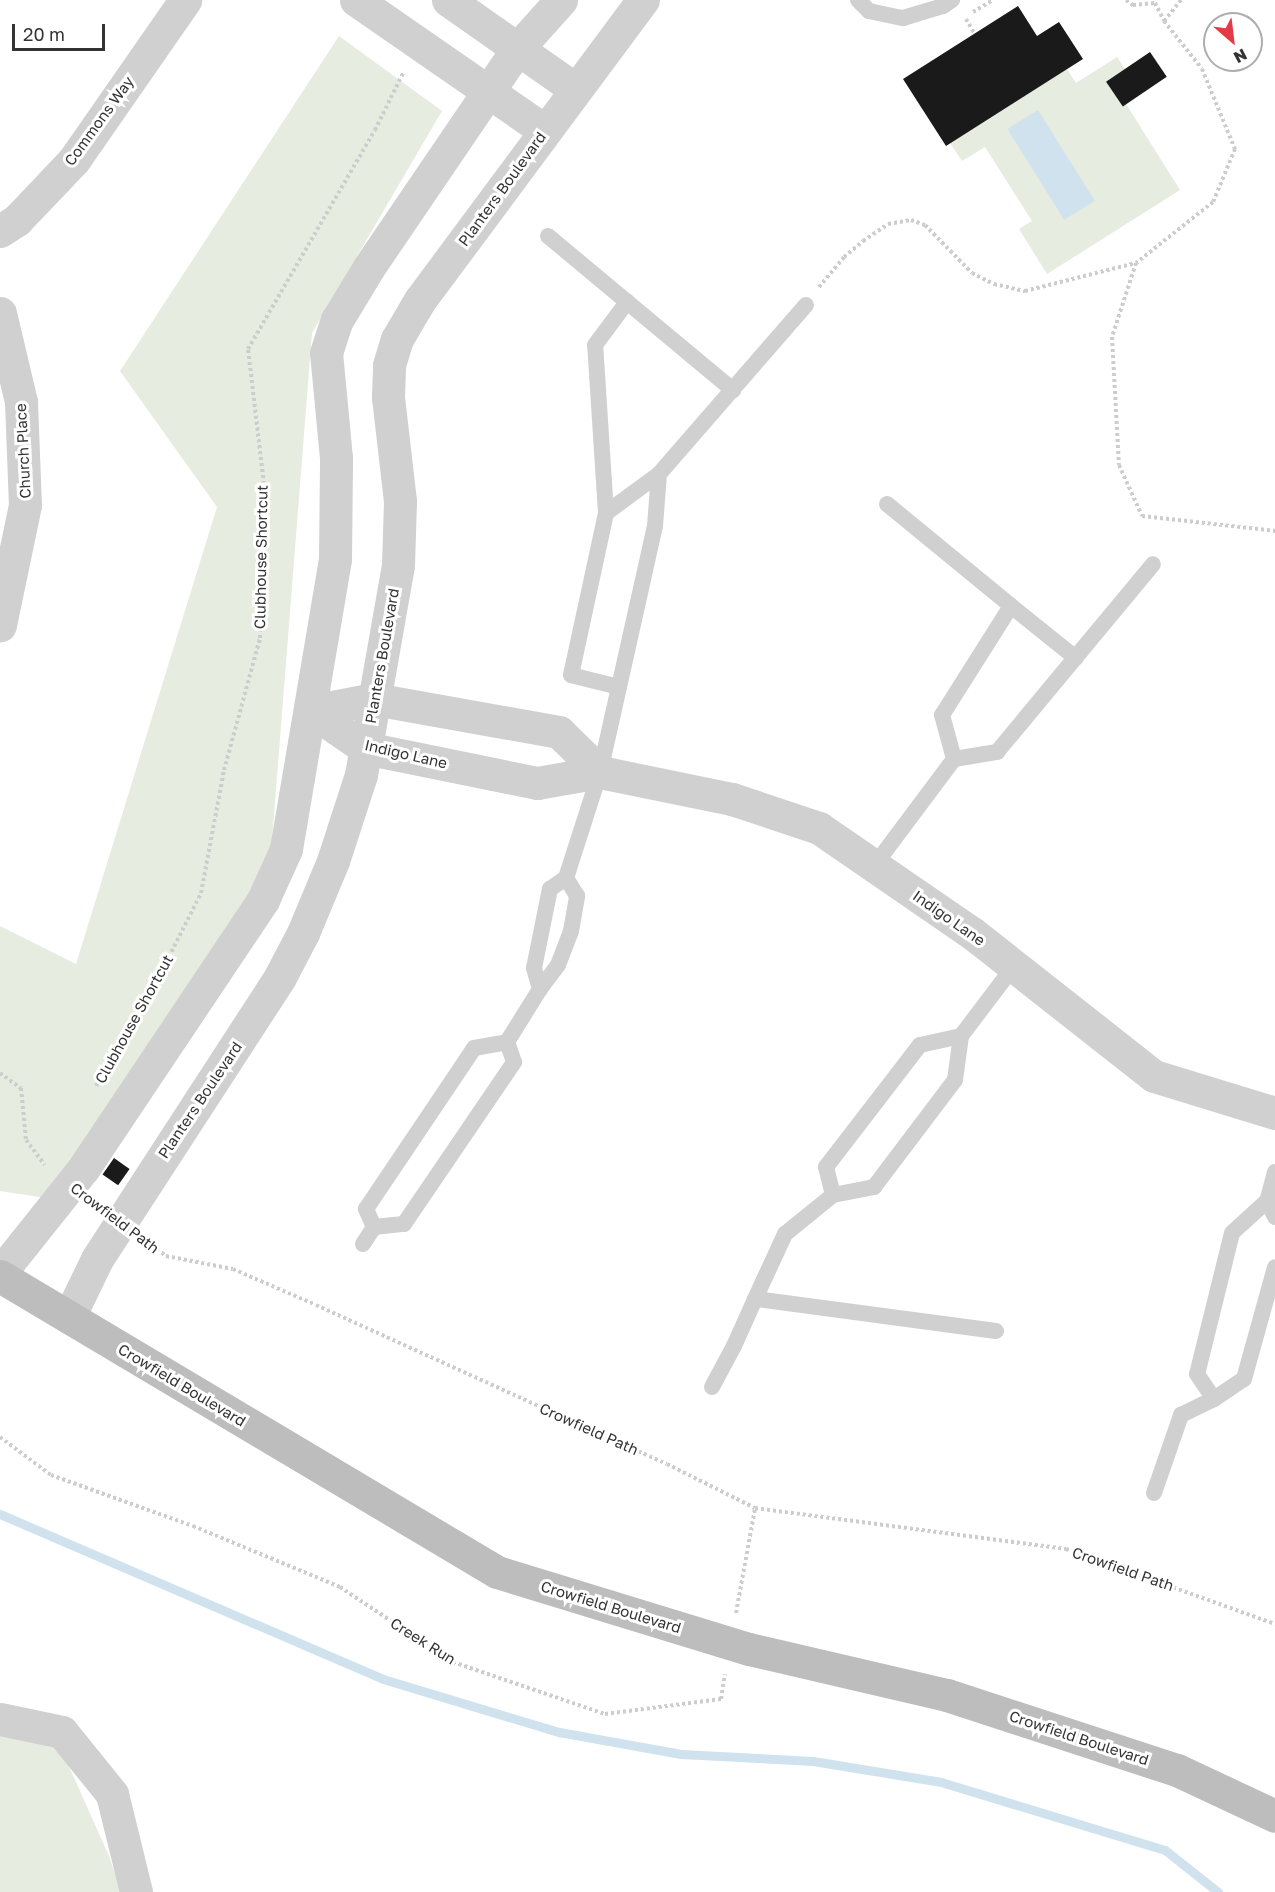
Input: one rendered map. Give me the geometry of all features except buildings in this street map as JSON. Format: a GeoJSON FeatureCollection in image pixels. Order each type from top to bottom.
{"type":"FeatureCollection","features":[{"type":"Feature","properties":{"kind":"main road","name":"Crowfield Boulevard"},"geometry":{"type":"LineString","coordinates":[[0,1275],[497,1572],[731,1643],[947,1695],[1177,1770],[1275,1816]]}},
{"type":"Feature","properties":{"kind":"street","name":"Commons Way"},"geometry":{"type":"LineString","coordinates":[[0,231],[17,220],[74,160],[185,0]]}},
{"type":"Feature","properties":{"kind":"street"},"geometry":{"type":"LineString","coordinates":[[356,0],[487,93],[545,131]]}},
{"type":"Feature","properties":{"kind":"street"},"geometry":{"type":"LineString","coordinates":[[448,0],[575,89]]}},
{"type":"Feature","properties":{"kind":"street"},"geometry":{"type":"LineString","coordinates":[[0,1275],[83,1169],[263,900],[286,849],[335,559],[336,458],[326,353],[337,320],[369,267],[517,49],[561,0]]}},
{"type":"Feature","properties":{"kind":"street","name":"Planters Boulevard"},"geometry":{"type":"LineString","coordinates":[[69,1317],[97,1259],[280,977],[333,861],[360,775],[398,565],[400,501],[388,397],[389,365],[397,339],[420,300],[643,0]]}},
{"type":"Feature","properties":{"kind":"street","name":"Church Place"},"geometry":{"type":"LineString","coordinates":[[0,313],[21,402],[25,505],[0,625]]}},
{"type":"Feature","properties":{"kind":"street"},"geometry":{"type":"LineString","coordinates":[[311,711],[374,699],[559,732],[600,771]]}},
{"type":"Feature","properties":{"kind":"street","name":"Indigo Lane"},"geometry":{"type":"LineString","coordinates":[[311,711],[365,748],[537,783],[600,771],[732,800],[819,828],[972,933],[1154,1076],[1275,1113]]}},
{"type":"Feature","properties":{"kind":"street"},"geometry":{"type":"LineString","coordinates":[[0,1719],[62,1732],[112,1794],[136,1892]]}},
{"type":"Feature","properties":{"kind":"lane"},"geometry":{"type":"LineString","coordinates":[[858,0],[869,11],[903,18],[943,6],[952,0]]}},
{"type":"Feature","properties":{"kind":"lane"},"geometry":{"type":"LineString","coordinates":[[548,237],[733,390]]}},
{"type":"Feature","properties":{"kind":"lane"},"geometry":{"type":"LineString","coordinates":[[619,687],[571,675],[606,513],[595,345],[627,302]]}},
{"type":"Feature","properties":{"kind":"lane"},"geometry":{"type":"LineString","coordinates":[[606,513],[659,474],[806,305]]}},
{"type":"Feature","properties":{"kind":"lane"},"geometry":{"type":"LineString","coordinates":[[540,989],[534,968],[550,889],[566,878],[600,771],[655,526],[659,474]]}},
{"type":"Feature","properties":{"kind":"lane"},"geometry":{"type":"LineString","coordinates":[[887,504],[1076,658]]}},
{"type":"Feature","properties":{"kind":"lane"},"geometry":{"type":"LineString","coordinates":[[874,866],[954,759],[997,752],[1153,564]]}},
{"type":"Feature","properties":{"kind":"lane"},"geometry":{"type":"LineString","coordinates":[[954,759],[942,715],[1011,606]]}},
{"type":"Feature","properties":{"kind":"lane"},"geometry":{"type":"LineString","coordinates":[[374,1227],[366,1209],[474,1048],[507,1042],[558,965],[571,931],[577,896],[566,878]]}},
{"type":"Feature","properties":{"kind":"lane"},"geometry":{"type":"LineString","coordinates":[[712,1386],[735,1346],[785,1234],[833,1195],[874,1187],[955,1080],[961,1036],[1014,966]]}},
{"type":"Feature","properties":{"kind":"lane"},"geometry":{"type":"LineString","coordinates":[[833,1195],[826,1167],[920,1045],[961,1036]]}},
{"type":"Feature","properties":{"kind":"lane"},"geometry":{"type":"LineString","coordinates":[[374,1227],[404,1224],[514,1062],[507,1042]]}},
{"type":"Feature","properties":{"kind":"lane"},"geometry":{"type":"LineString","coordinates":[[1214,1398],[1197,1374],[1232,1233],[1267,1201],[1275,1172]]}},
{"type":"Feature","properties":{"kind":"lane"},"geometry":{"type":"LineString","coordinates":[[1267,1201],[1275,1217]]}},
{"type":"Feature","properties":{"kind":"lane"},"geometry":{"type":"LineString","coordinates":[[363,1244],[374,1227]]}},
{"type":"Feature","properties":{"kind":"lane"},"geometry":{"type":"LineString","coordinates":[[1154,1493],[1181,1415],[1244,1379],[1275,1267]]}},
{"type":"Feature","properties":{"kind":"lane"},"geometry":{"type":"LineString","coordinates":[[755,1299],[996,1331]]}},
{"type":"Feature","properties":{"kind":"path"},"geometry":{"type":"LineString","coordinates":[[965,16],[993,0]]}},
{"type":"Feature","properties":{"kind":"path"},"geometry":{"type":"LineString","coordinates":[[806,305],[829,273],[863,241],[888,224],[911,219],[925,225],[972,273],[994,284],[1025,291],[1136,263],[1213,202],[1235,149],[1202,69],[1164,21],[1154,2],[1133,5],[1126,0]]}},
{"type":"Feature","properties":{"kind":"path"},"geometry":{"type":"LineString","coordinates":[[1164,21],[1181,0]]}},
{"type":"Feature","properties":{"kind":"path","name":"Clubhouse Shortcut"},"geometry":{"type":"LineString","coordinates":[[90,1096],[140,1016],[201,893],[224,770],[260,638],[266,502],[248,349],[375,130],[404,71],[424,47]]}},
{"type":"Feature","properties":{"kind":"path"},"geometry":{"type":"LineString","coordinates":[[1136,263],[1112,337],[1119,465],[1142,516],[1275,531]]}},
{"type":"Feature","properties":{"kind":"path"},"geometry":{"type":"LineString","coordinates":[[0,1072],[21,1088],[26,1140],[47,1167],[53,1157]]}},
{"type":"Feature","properties":{"kind":"path","name":"Crowfield Path"},"geometry":{"type":"LineString","coordinates":[[120,1222],[166,1256],[233,1269],[667,1464],[754,1508],[1066,1548],[1275,1624]]}},
{"type":"Feature","properties":{"kind":"path","name":"Creek Run"},"geometry":{"type":"LineString","coordinates":[[0,1437],[51,1475],[193,1526],[340,1587],[453,1662],[605,1714],[721,1700],[754,1508]]}},
{"type":"Feature","properties":{"kind":"shaded area"},"geometry":{"type":"Polygon","coordinates":[[[339,36],[442,111],[312,333],[270,866],[52,1199],[0,1191],[0,926],[76,964],[217,507],[120,371],[339,36]]]}},
{"type":"Feature","properties":{"kind":"shaded area"},"geometry":{"type":"Polygon","coordinates":[[[1117,57],[1125,69],[1126,104],[1180,190],[1047,274],[1019,229],[1032,221],[985,147],[962,161],[950,143],[1067,69],[1076,83],[1117,57]]]}},
{"type":"Feature","properties":{"kind":"shaded area"},"geometry":{"type":"Polygon","coordinates":[[[0,1717],[58,1742],[109,1856],[121,1892],[0,1892],[0,1717]]]}},
{"type":"Feature","properties":{"kind":"water"},"geometry":{"type":"Polygon","coordinates":[[[1038,110],[1095,201],[1064,220],[1007,129],[1038,110]]]}},
{"type":"Feature","properties":{"kind":"waterway"},"geometry":{"type":"LineString","coordinates":[[0,1514],[383,1679],[559,1732],[681,1754],[813,1761],[941,1782],[1165,1850],[1218,1892]]}}]}
